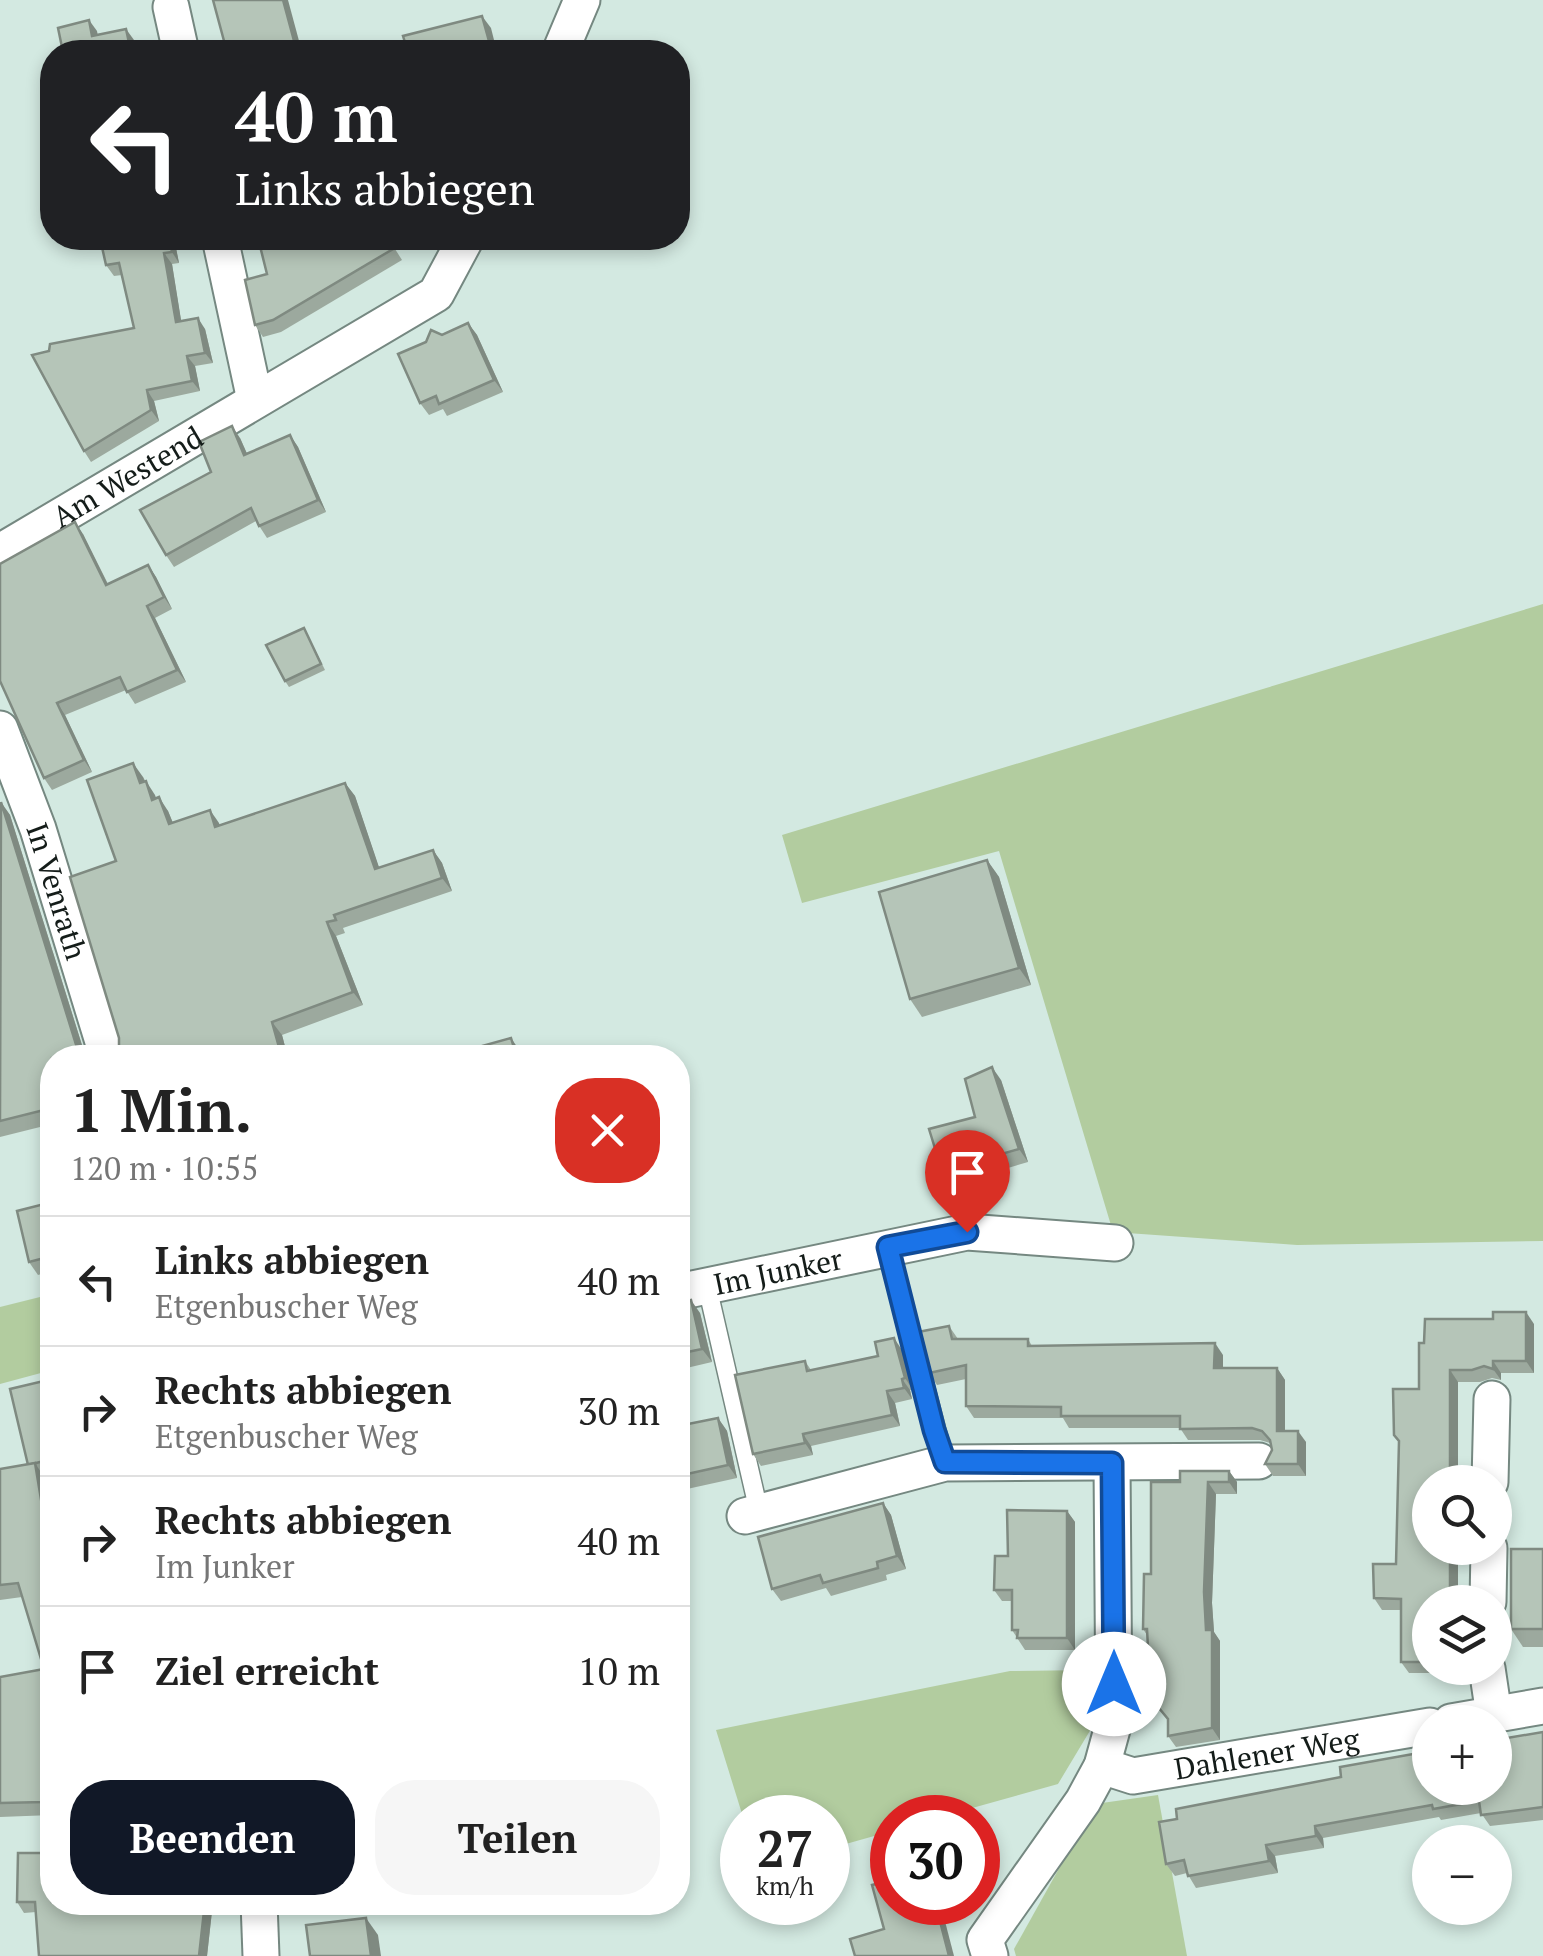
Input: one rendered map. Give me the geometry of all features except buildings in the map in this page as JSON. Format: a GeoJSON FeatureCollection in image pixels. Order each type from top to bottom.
{"type":"FeatureCollection","features":[{"type":"Feature","properties":{"kind":"street"},"geometry":{"type":"LineString","coordinates":[[565,40],[582,0]]}},
{"type":"Feature","properties":{"kind":"street"},"geometry":{"type":"LineString","coordinates":[[171,6],[178,40]]}},
{"type":"Feature","properties":{"kind":"street"},"geometry":{"type":"LineString","coordinates":[[223,250],[255,400]]}},
{"type":"Feature","properties":{"kind":"street","name":"Am Westend"},"geometry":{"type":"LineString","coordinates":[[0,552],[436,294],[460,250]]}},
{"type":"Feature","properties":{"kind":"street","name":"In Venrath"},"geometry":{"type":"LineString","coordinates":[[0,729],[38,829],[104,1045]]}},
{"type":"Feature","properties":{"kind":"street","name":"Im Junker"},"geometry":{"type":"LineString","coordinates":[[692,1289],[967,1232],[1115,1244]]}},
{"type":"Feature","properties":{"kind":"street"},"geometry":{"type":"LineString","coordinates":[[1490,1465],[1492,1398]]}},
{"type":"Feature","properties":{"kind":"street"},"geometry":{"type":"LineString","coordinates":[[752,1514],[945,1462],[1259,1461]]}},
{"type":"Feature","properties":{"kind":"street"},"geometry":{"type":"LineString","coordinates":[[990,1956],[986,1940],[1067,1824],[1102,1766],[1114,1722],[1112,1463]]}},
{"type":"Feature","properties":{"kind":"street"},"geometry":{"type":"LineString","coordinates":[[1512,1711],[1543,1706]]}},
{"type":"Feature","properties":{"kind":"street","name":"Dahlener Weg"},"geometry":{"type":"LineString","coordinates":[[1102,1766],[1132,1776],[1412,1729]]}},
{"type":"Feature","properties":{"kind":"street"},"geometry":{"type":"LineString","coordinates":[[260,1915],[261,1956]]}},
{"type":"Feature","properties":{"kind":"lane"},"geometry":{"type":"LineString","coordinates":[[888,1247],[945,1462]]}},
{"type":"Feature","properties":{"kind":"lane"},"geometry":{"type":"LineString","coordinates":[[692,1289],[752,1514]]}},
{"type":"Feature","properties":{"kind":"green space"},"geometry":{"type":"Polygon","coordinates":[[[1543,604],[1543,1241],[1297,1245],[1113,1232],[999,851],[802,903],[782,835],[1543,604]]]}},
{"type":"Feature","properties":{"kind":"green space"},"geometry":{"type":"Polygon","coordinates":[[[40,1297],[40,1373],[0,1384],[0,1307],[40,1297]]]}},
{"type":"Feature","properties":{"kind":"green space"},"geometry":{"type":"Polygon","coordinates":[[[1090,1670],[1094,1724],[1058,1784],[1000,1800],[1000,1795],[870,1795],[870,1837],[850,1843],[850,1795],[736,1795],[716,1730],[1010,1671],[1090,1670]]]}},
{"type":"Feature","properties":{"kind":"green space"},"geometry":{"type":"Polygon","coordinates":[[[1158,1795],[1187,1956],[1016,1956],[1014,1949],[1095,1804],[1158,1795]]]}},
{"type":"Feature","properties":{"kind":"route"},"geometry":{"type":"LineString","coordinates":[[967,1232],[888,1247],[934,1430],[945,1462],[1112,1463],[1114,1684]]}}]}
